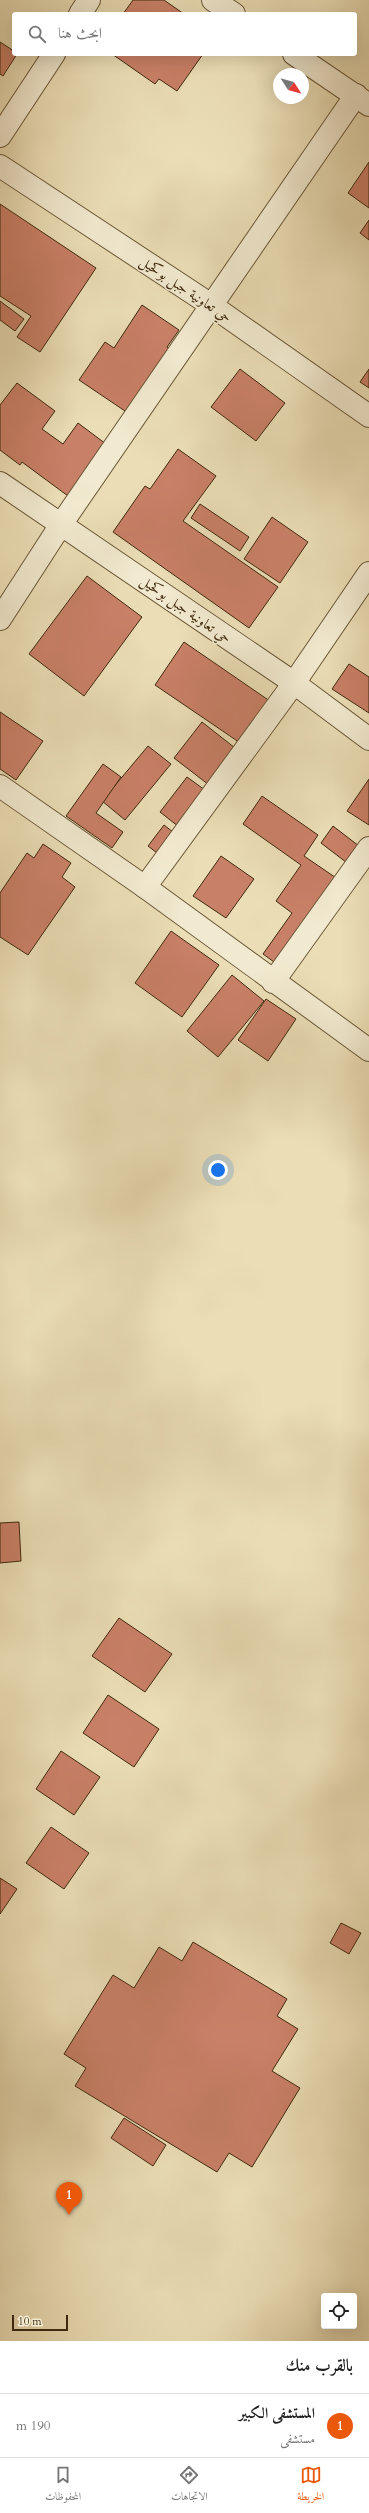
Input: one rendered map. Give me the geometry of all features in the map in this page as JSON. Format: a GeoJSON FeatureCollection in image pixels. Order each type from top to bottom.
{"type":"FeatureCollection","features":[{"type":"Feature","properties":{"kind":"street"},"geometry":{"type":"LineString","coordinates":[[81,12],[89,0]]}},
{"type":"Feature","properties":{"kind":"street"},"geometry":{"type":"LineString","coordinates":[[213,0],[231,12]]}},
{"type":"Feature","properties":{"kind":"street"},"geometry":{"type":"LineString","coordinates":[[0,136],[53,56]]}},
{"type":"Feature","properties":{"kind":"street"},"geometry":{"type":"LineString","coordinates":[[0,619],[62,523],[211,304],[362,100],[297,56]]}},
{"type":"Feature","properties":{"kind":"street","name":"حي تعاونية جبل بوكحيل"},"geometry":{"type":"LineString","coordinates":[[0,166],[211,304],[369,416]]}},
{"type":"Feature","properties":{"kind":"street","name":"حي تعاونية جبل بوكحيل"},"geometry":{"type":"LineString","coordinates":[[0,483],[62,523],[294,683],[369,739]]}},
{"type":"Feature","properties":{"kind":"street"},"geometry":{"type":"LineString","coordinates":[[145,887],[294,683],[369,573]]}},
{"type":"Feature","properties":{"kind":"street"},"geometry":{"type":"LineString","coordinates":[[0,786],[145,887],[273,982],[369,1050]]}},
{"type":"Feature","properties":{"kind":"street"},"geometry":{"type":"LineString","coordinates":[[273,982],[369,848]]}},
{"type":"Feature","properties":{"kind":"building"},"geometry":{"type":"Polygon","coordinates":[[[133,0],[164,0],[181,12],[124,12],[133,0]]]}},
{"type":"Feature","properties":{"kind":"building"},"geometry":{"type":"Polygon","coordinates":[[[0,42],[12,50],[12,56],[16,56],[3,76],[0,74],[0,42]]]}},
{"type":"Feature","properties":{"kind":"building"},"geometry":{"type":"Polygon","coordinates":[[[115,56],[202,56],[177,91],[159,79],[155,84],[115,56]]]}},
{"type":"Feature","properties":{"kind":"building"},"geometry":{"type":"Polygon","coordinates":[[[369,162],[369,208],[348,193],[369,162]]]}},
{"type":"Feature","properties":{"kind":"building"},"geometry":{"type":"Polygon","coordinates":[[[0,204],[96,268],[40,352],[17,337],[31,316],[0,296],[0,204]]]}},
{"type":"Feature","properties":{"kind":"building"},"geometry":{"type":"Polygon","coordinates":[[[369,220],[369,240],[360,233],[369,220]]]}},
{"type":"Feature","properties":{"kind":"building"},"geometry":{"type":"Polygon","coordinates":[[[0,301],[24,319],[15,331],[0,320],[0,301]]]}},
{"type":"Feature","properties":{"kind":"building"},"geometry":{"type":"Polygon","coordinates":[[[142,305],[179,330],[167,347],[171,350],[128,413],[79,380],[105,342],[114,348],[142,305]]]}},
{"type":"Feature","properties":{"kind":"building"},"geometry":{"type":"Polygon","coordinates":[[[240,369],[285,403],[256,441],[211,407],[240,369]]]}},
{"type":"Feature","properties":{"kind":"building"},"geometry":{"type":"Polygon","coordinates":[[[369,369],[369,388],[360,382],[369,369]]]}},
{"type":"Feature","properties":{"kind":"building"},"geometry":{"type":"Polygon","coordinates":[[[17,383],[55,411],[42,429],[63,444],[78,423],[106,444],[68,496],[22,462],[20,465],[0,450],[0,405],[17,383]]]}},
{"type":"Feature","properties":{"kind":"building"},"geometry":{"type":"Polygon","coordinates":[[[178,449],[216,476],[183,521],[278,587],[249,628],[113,532],[145,486],[150,489],[178,449]]]}},
{"type":"Feature","properties":{"kind":"building"},"geometry":{"type":"Polygon","coordinates":[[[200,504],[249,537],[240,551],[191,518],[200,504]]]}},
{"type":"Feature","properties":{"kind":"building"},"geometry":{"type":"Polygon","coordinates":[[[272,517],[308,542],[280,583],[244,559],[272,517]]]}},
{"type":"Feature","properties":{"kind":"building"},"geometry":{"type":"Polygon","coordinates":[[[87,576],[142,617],[84,696],[29,654],[87,576]]]}},
{"type":"Feature","properties":{"kind":"building"},"geometry":{"type":"Polygon","coordinates":[[[184,642],[280,708],[252,751],[155,685],[184,642]]]}},
{"type":"Feature","properties":{"kind":"building"},"geometry":{"type":"Polygon","coordinates":[[[349,664],[369,677],[369,713],[332,689],[349,664]]]}},
{"type":"Feature","properties":{"kind":"building"},"geometry":{"type":"Polygon","coordinates":[[[0,712],[43,741],[16,780],[0,769],[0,712]]]}},
{"type":"Feature","properties":{"kind":"building"},"geometry":{"type":"Polygon","coordinates":[[[202,722],[249,759],[222,795],[174,758],[202,722]]]}},
{"type":"Feature","properties":{"kind":"building"},"geometry":{"type":"Polygon","coordinates":[[[148,746],[171,764],[125,820],[102,801],[148,746]]]}},
{"type":"Feature","properties":{"kind":"building"},"geometry":{"type":"Polygon","coordinates":[[[103,764],[121,777],[96,813],[123,832],[112,848],[66,816],[103,764]]]}},
{"type":"Feature","properties":{"kind":"building"},"geometry":{"type":"Polygon","coordinates":[[[187,777],[216,798],[188,834],[160,812],[187,777]]]}},
{"type":"Feature","properties":{"kind":"building"},"geometry":{"type":"Polygon","coordinates":[[[369,779],[369,825],[347,811],[369,779]]]}},
{"type":"Feature","properties":{"kind":"building"},"geometry":{"type":"Polygon","coordinates":[[[262,796],[318,835],[304,856],[345,884],[285,970],[263,954],[292,913],[276,901],[301,865],[243,824],[262,796]]]}},
{"type":"Feature","properties":{"kind":"building"},"geometry":{"type":"Polygon","coordinates":[[[164,825],[182,839],[166,860],[148,846],[164,825]]]}},
{"type":"Feature","properties":{"kind":"building"},"geometry":{"type":"Polygon","coordinates":[[[333,826],[368,853],[355,869],[321,843],[333,826]]]}},
{"type":"Feature","properties":{"kind":"building"},"geometry":{"type":"Polygon","coordinates":[[[43,844],[71,863],[62,877],[75,887],[28,955],[0,937],[0,893],[27,853],[34,858],[43,844]]]}},
{"type":"Feature","properties":{"kind":"building"},"geometry":{"type":"Polygon","coordinates":[[[221,856],[254,879],[226,918],[193,896],[221,856]]]}},
{"type":"Feature","properties":{"kind":"building"},"geometry":{"type":"Polygon","coordinates":[[[171,931],[219,965],[182,1017],[135,983],[171,931]]]}},
{"type":"Feature","properties":{"kind":"building"},"geometry":{"type":"Polygon","coordinates":[[[232,975],[264,1001],[218,1057],[187,1031],[232,975]]]}},
{"type":"Feature","properties":{"kind":"building"},"geometry":{"type":"Polygon","coordinates":[[[266,999],[296,1019],[268,1061],[238,1040],[266,999]]]}},
{"type":"Feature","properties":{"kind":"building"},"geometry":{"type":"Polygon","coordinates":[[[19,1522],[21,1561],[0,1563],[0,1523],[19,1522]]]}},
{"type":"Feature","properties":{"kind":"building"},"geometry":{"type":"Polygon","coordinates":[[[119,1618],[172,1654],[145,1692],[92,1656],[119,1618]]]}},
{"type":"Feature","properties":{"kind":"building"},"geometry":{"type":"Polygon","coordinates":[[[108,1695],[159,1729],[134,1767],[83,1733],[108,1695]]]}},
{"type":"Feature","properties":{"kind":"building"},"geometry":{"type":"Polygon","coordinates":[[[61,1751],[100,1777],[74,1815],[36,1789],[61,1751]]]}},
{"type":"Feature","properties":{"kind":"building"},"geometry":{"type":"Polygon","coordinates":[[[51,1827],[89,1853],[64,1889],[26,1863],[51,1827]]]}},
{"type":"Feature","properties":{"kind":"building"},"geometry":{"type":"Polygon","coordinates":[[[0,1878],[17,1889],[0,1914],[0,1878]]]}},
{"type":"Feature","properties":{"kind":"building"},"geometry":{"type":"Polygon","coordinates":[[[341,1923],[361,1933],[349,1954],[330,1943],[341,1923]]]}},
{"type":"Feature","properties":{"kind":"building"},"geometry":{"type":"Polygon","coordinates":[[[193,1942],[287,1999],[277,2016],[298,2029],[272,2071],[300,2088],[252,2167],[229,2153],[217,2172],[75,2086],[86,2068],[64,2054],[113,1975],[134,1988],[159,1947],[182,1961],[193,1942]]]}},
{"type":"Feature","properties":{"kind":"building"},"geometry":{"type":"Polygon","coordinates":[[[124,2118],[166,2145],[153,2166],[111,2138],[124,2118]]]}},
{"type":"Feature","properties":{"kind":"place","name":"المستشفى الكبير"},"geometry":{"type":"Point","coordinates":[69,2215]}}]}
